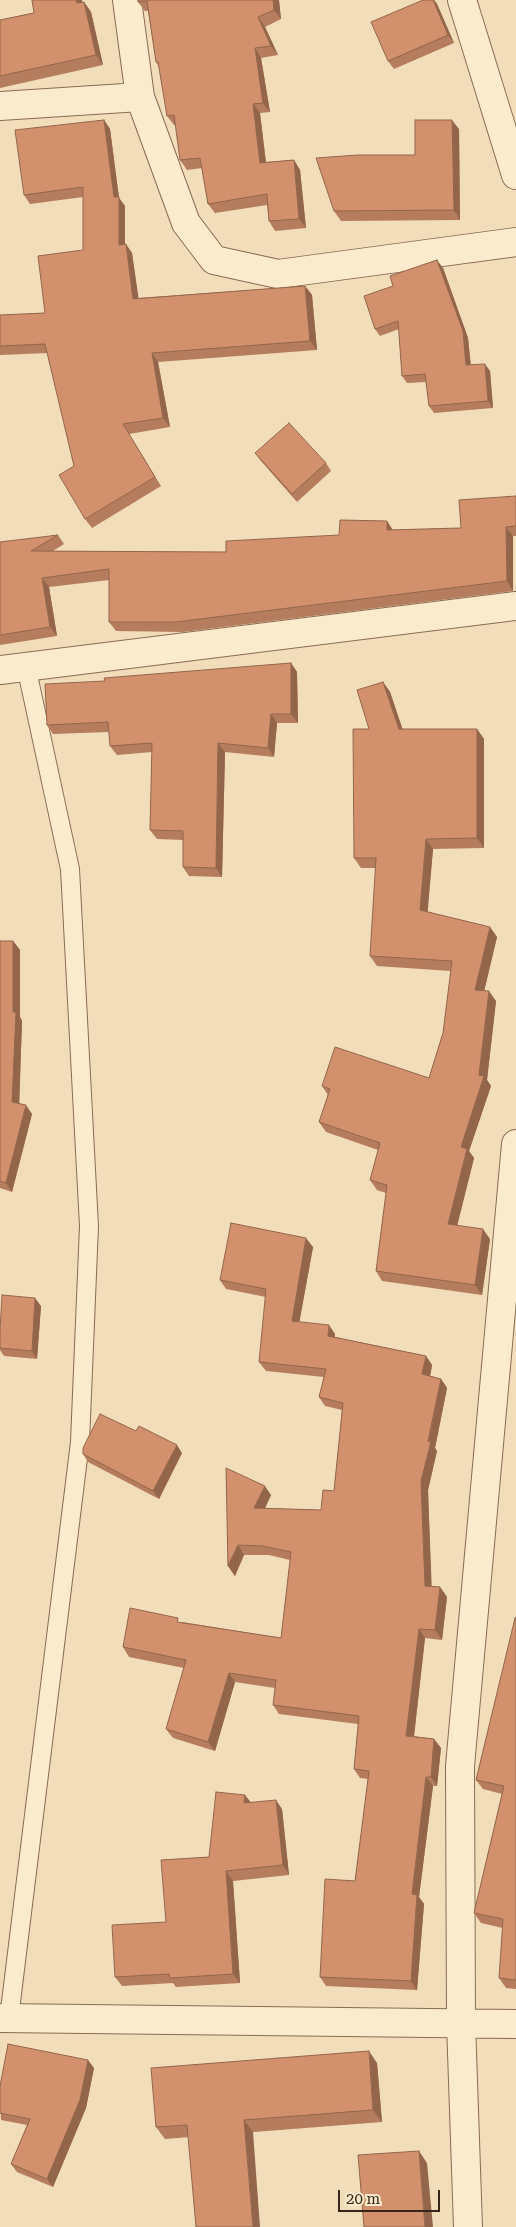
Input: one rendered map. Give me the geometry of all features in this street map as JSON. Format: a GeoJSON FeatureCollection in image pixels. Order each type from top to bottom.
{"type":"FeatureCollection","features":[{"type":"Feature","properties":{"kind":"street"},"geometry":{"type":"LineString","coordinates":[[127,0],[140,97],[186,223],[214,260],[278,274],[516,242]]}},
{"type":"Feature","properties":{"kind":"street"},"geometry":{"type":"LineString","coordinates":[[462,0],[516,175]]}},
{"type":"Feature","properties":{"kind":"street"},"geometry":{"type":"LineString","coordinates":[[0,106],[140,97]]}},
{"type":"Feature","properties":{"kind":"street"},"geometry":{"type":"LineString","coordinates":[[13,668],[516,606]]}},
{"type":"Feature","properties":{"kind":"street"},"geometry":{"type":"LineString","coordinates":[[468,2227],[461,2023],[460,1766],[516,1144]]}},
{"type":"Feature","properties":{"kind":"street"},"geometry":{"type":"LineString","coordinates":[[5,2018],[516,2024]]}},
{"type":"Feature","properties":{"kind":"lane"},"geometry":{"type":"LineString","coordinates":[[5,2018],[80,1442],[89,1226],[70,869],[13,668]]}},
{"type":"Feature","properties":{"kind":"building"},"geometry":{"type":"Polygon","coordinates":[[[32,0],[76,0],[77,3],[84,2],[96,55],[0,76],[0,20],[34,13],[32,0]]]}},
{"type":"Feature","properties":{"kind":"building"},"geometry":{"type":"Polygon","coordinates":[[[138,0],[273,0],[274,10],[258,17],[271,46],[255,48],[263,103],[253,104],[260,163],[294,160],[299,219],[269,221],[267,194],[208,204],[200,158],[180,160],[174,115],[167,116],[158,62],[156,62],[147,1],[138,2],[138,0]]]}},
{"type":"Feature","properties":{"kind":"building"},"geometry":{"type":"Polygon","coordinates":[[[423,0],[433,0],[448,35],[388,61],[371,22],[423,0]]]}},
{"type":"Feature","properties":{"kind":"building"},"geometry":{"type":"Polygon","coordinates":[[[104,120],[114,197],[119,197],[119,245],[126,244],[133,299],[305,286],[310,341],[152,353],[163,418],[123,424],[155,477],[85,519],[59,475],[74,466],[45,344],[0,346],[0,315],[45,313],[38,256],[83,250],[83,187],[24,195],[15,130],[104,120]]]}},
{"type":"Feature","properties":{"kind":"building"},"geometry":{"type":"Polygon","coordinates":[[[415,120],[452,120],[454,210],[334,211],[316,158],[358,155],[415,155],[415,120]]]}},
{"type":"Feature","properties":{"kind":"building"},"geometry":{"type":"Polygon","coordinates":[[[437,260],[463,331],[466,365],[485,364],[488,401],[429,406],[425,374],[402,376],[398,321],[375,329],[364,296],[393,286],[390,276],[437,260]]]}},
{"type":"Feature","properties":{"kind":"building"},"geometry":{"type":"Polygon","coordinates":[[[289,423],[326,463],[292,494],[255,453],[289,423]]]}},
{"type":"Feature","properties":{"kind":"building"},"geometry":{"type":"Polygon","coordinates":[[[516,496],[516,526],[506,527],[507,581],[176,622],[109,622],[109,569],[42,578],[50,627],[0,635],[0,542],[58,535],[31,551],[226,552],[226,541],[339,535],[340,520],[387,521],[387,530],[461,528],[459,500],[516,496]]]}},
{"type":"Feature","properties":{"kind":"building"},"geometry":{"type":"Polygon","coordinates":[[[291,663],[291,714],[271,714],[268,748],[218,743],[216,868],[183,867],[183,831],[150,830],[152,743],[110,746],[108,722],[47,725],[45,684],[105,681],[104,678],[291,663]]]}},
{"type":"Feature","properties":{"kind":"building"},"geometry":{"type":"Polygon","coordinates":[[[383,682],[399,729],[477,729],[477,838],[426,839],[420,910],[490,927],[475,990],[489,991],[479,1075],[484,1076],[461,1147],[467,1149],[448,1224],[483,1229],[475,1285],[376,1271],[387,1185],[370,1180],[380,1143],[319,1122],[330,1089],[322,1086],[335,1047],[429,1078],[443,1033],[452,961],[370,956],[376,858],[354,858],[353,729],[369,729],[357,690],[383,682]]]}},
{"type":"Feature","properties":{"kind":"building"},"geometry":{"type":"Polygon","coordinates":[[[0,941],[13,941],[13,1012],[16,1012],[12,1102],[26,1105],[6,1183],[0,1181],[0,941]]]}},
{"type":"Feature","properties":{"kind":"building"},"geometry":{"type":"Polygon","coordinates":[[[231,1223],[306,1238],[292,1321],[329,1325],[328,1336],[426,1356],[422,1374],[441,1379],[428,1441],[431,1442],[421,1481],[425,1586],[440,1587],[435,1630],[419,1629],[406,1736],[434,1739],[431,1777],[426,1777],[412,1894],[417,1895],[411,1981],[320,1977],[325,1879],[355,1881],[369,1771],[354,1769],[359,1716],[273,1705],[276,1680],[229,1673],[208,1742],[166,1729],[186,1660],[123,1647],[130,1608],[178,1618],[177,1622],[281,1638],[291,1552],[263,1546],[238,1545],[228,1566],[226,1468],[265,1486],[254,1508],[321,1510],[323,1490],[334,1491],[343,1403],[319,1397],[326,1369],[259,1362],[266,1289],[220,1280],[231,1223]]]}},
{"type":"Feature","properties":{"kind":"building"},"geometry":{"type":"Polygon","coordinates":[[[2,1295],[35,1298],[32,1351],[0,1348],[2,1295]]]}},
{"type":"Feature","properties":{"kind":"building"},"geometry":{"type":"Polygon","coordinates":[[[100,1414],[136,1431],[139,1426],[177,1445],[153,1491],[83,1454],[83,1448],[100,1414]]]}},
{"type":"Feature","properties":{"kind":"building"},"geometry":{"type":"Polygon","coordinates":[[[515,1618],[516,1980],[499,1978],[503,1919],[474,1913],[504,1786],[476,1780],[515,1618]]]}},
{"type":"Feature","properties":{"kind":"building"},"geometry":{"type":"Polygon","coordinates":[[[216,1792],[245,1795],[244,1803],[276,1800],[283,1865],[226,1871],[233,1974],[170,1978],[169,1974],[115,1977],[112,1925],[166,1922],[161,1860],[209,1857],[216,1792]]]}},
{"type":"Feature","properties":{"kind":"building"},"geometry":{"type":"Polygon","coordinates":[[[8,2044],[88,2060],[80,2100],[47,2179],[11,2164],[30,2119],[0,2113],[0,2086],[8,2044]]]}},
{"type":"Feature","properties":{"kind":"building"},"geometry":{"type":"Polygon","coordinates":[[[369,2051],[373,2110],[244,2120],[253,2227],[196,2227],[187,2125],[156,2127],[151,2068],[369,2051]]]}},
{"type":"Feature","properties":{"kind":"building"},"geometry":{"type":"Polygon","coordinates":[[[419,2151],[425,2227],[364,2227],[358,2155],[419,2151]]]}}]}
